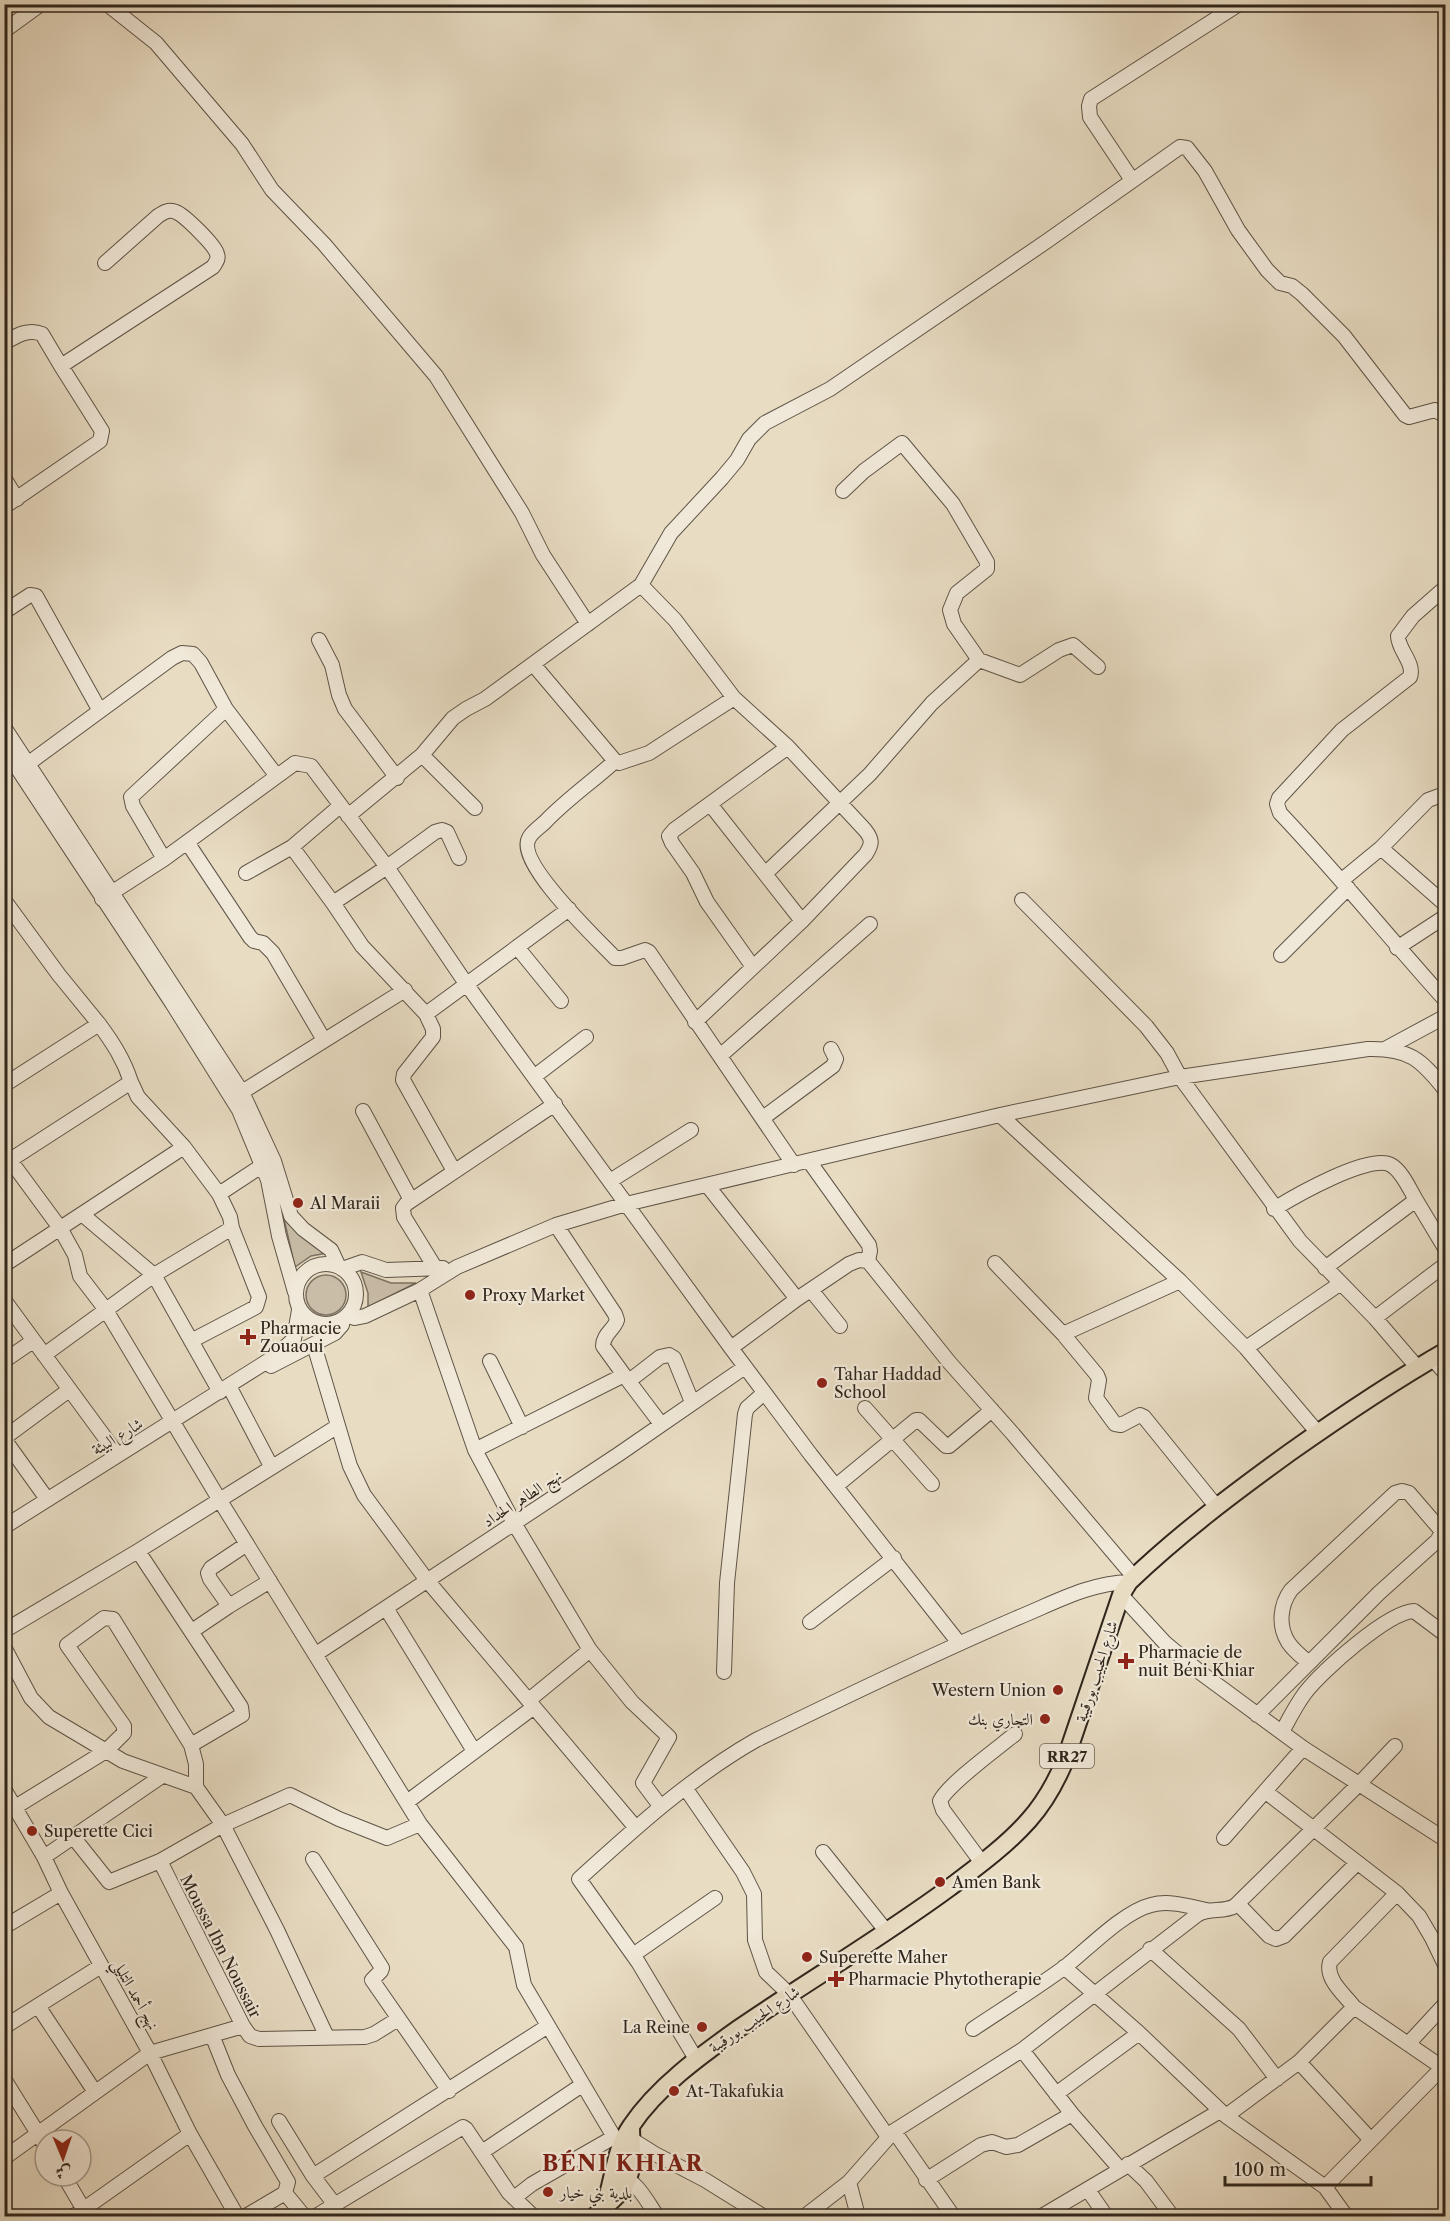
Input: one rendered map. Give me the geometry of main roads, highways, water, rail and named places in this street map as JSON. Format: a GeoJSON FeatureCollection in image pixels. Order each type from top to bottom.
{"type":"FeatureCollection","features":[{"type":"Feature","properties":{"kind":"main road","name":"شارع الحبيب بورقيبة"},"geometry":{"type":"LineString","coordinates":[[599,2212],[621,2190],[621,2176],[632,2164],[626,2139],[662,2091],[696,2059],[789,1994],[887,1932],[982,1863],[1030,1819],[1055,1784],[1066,1758],[1128,1585],[1216,1506],[1318,1432],[1439,1354]]}},
{"type":"Feature","properties":{"kind":"place","name":"Al Maraii"},"geometry":{"type":"Point","coordinates":[298,1203]}},
{"type":"Feature","properties":{"kind":"place","name":"Proxy Market"},"geometry":{"type":"Point","coordinates":[470,1295]}},
{"type":"Feature","properties":{"kind":"place","name":"Pharmacie Zouaoui"},"geometry":{"type":"Point","coordinates":[248,1337]}},
{"type":"Feature","properties":{"kind":"place","name":"Tahar Haddad School"},"geometry":{"type":"Point","coordinates":[822,1383]}},
{"type":"Feature","properties":{"kind":"place","name":"Pharmacie de nuit Béni Khiar"},"geometry":{"type":"Point","coordinates":[1126,1661]}},
{"type":"Feature","properties":{"kind":"place","name":"Western Union"},"geometry":{"type":"Point","coordinates":[1058,1690]}},
{"type":"Feature","properties":{"kind":"place","name":"التجاري بنك"},"geometry":{"type":"Point","coordinates":[1045,1719]}},
{"type":"Feature","properties":{"kind":"place","name":"Superette Cici"},"geometry":{"type":"Point","coordinates":[32,1831]}},
{"type":"Feature","properties":{"kind":"place","name":"Amen Bank"},"geometry":{"type":"Point","coordinates":[940,1882]}},
{"type":"Feature","properties":{"kind":"place","name":"Superette Maher"},"geometry":{"type":"Point","coordinates":[807,1957]}},
{"type":"Feature","properties":{"kind":"place","name":"Pharmacie Phytotherapie"},"geometry":{"type":"Point","coordinates":[836,1979]}},
{"type":"Feature","properties":{"kind":"place","name":"La Reine"},"geometry":{"type":"Point","coordinates":[702,2027]}},
{"type":"Feature","properties":{"kind":"place","name":"At-Takafukia"},"geometry":{"type":"Point","coordinates":[674,2091]}},
{"type":"Feature","properties":{"kind":"place","name":"بلدية بني خيار"},"geometry":{"type":"Point","coordinates":[548,2192]}},
{"type":"Feature","properties":{"kind":"district","name":"BÉNI KHIAR"},"geometry":{"type":"Point","coordinates":[623,2163]}}]}
